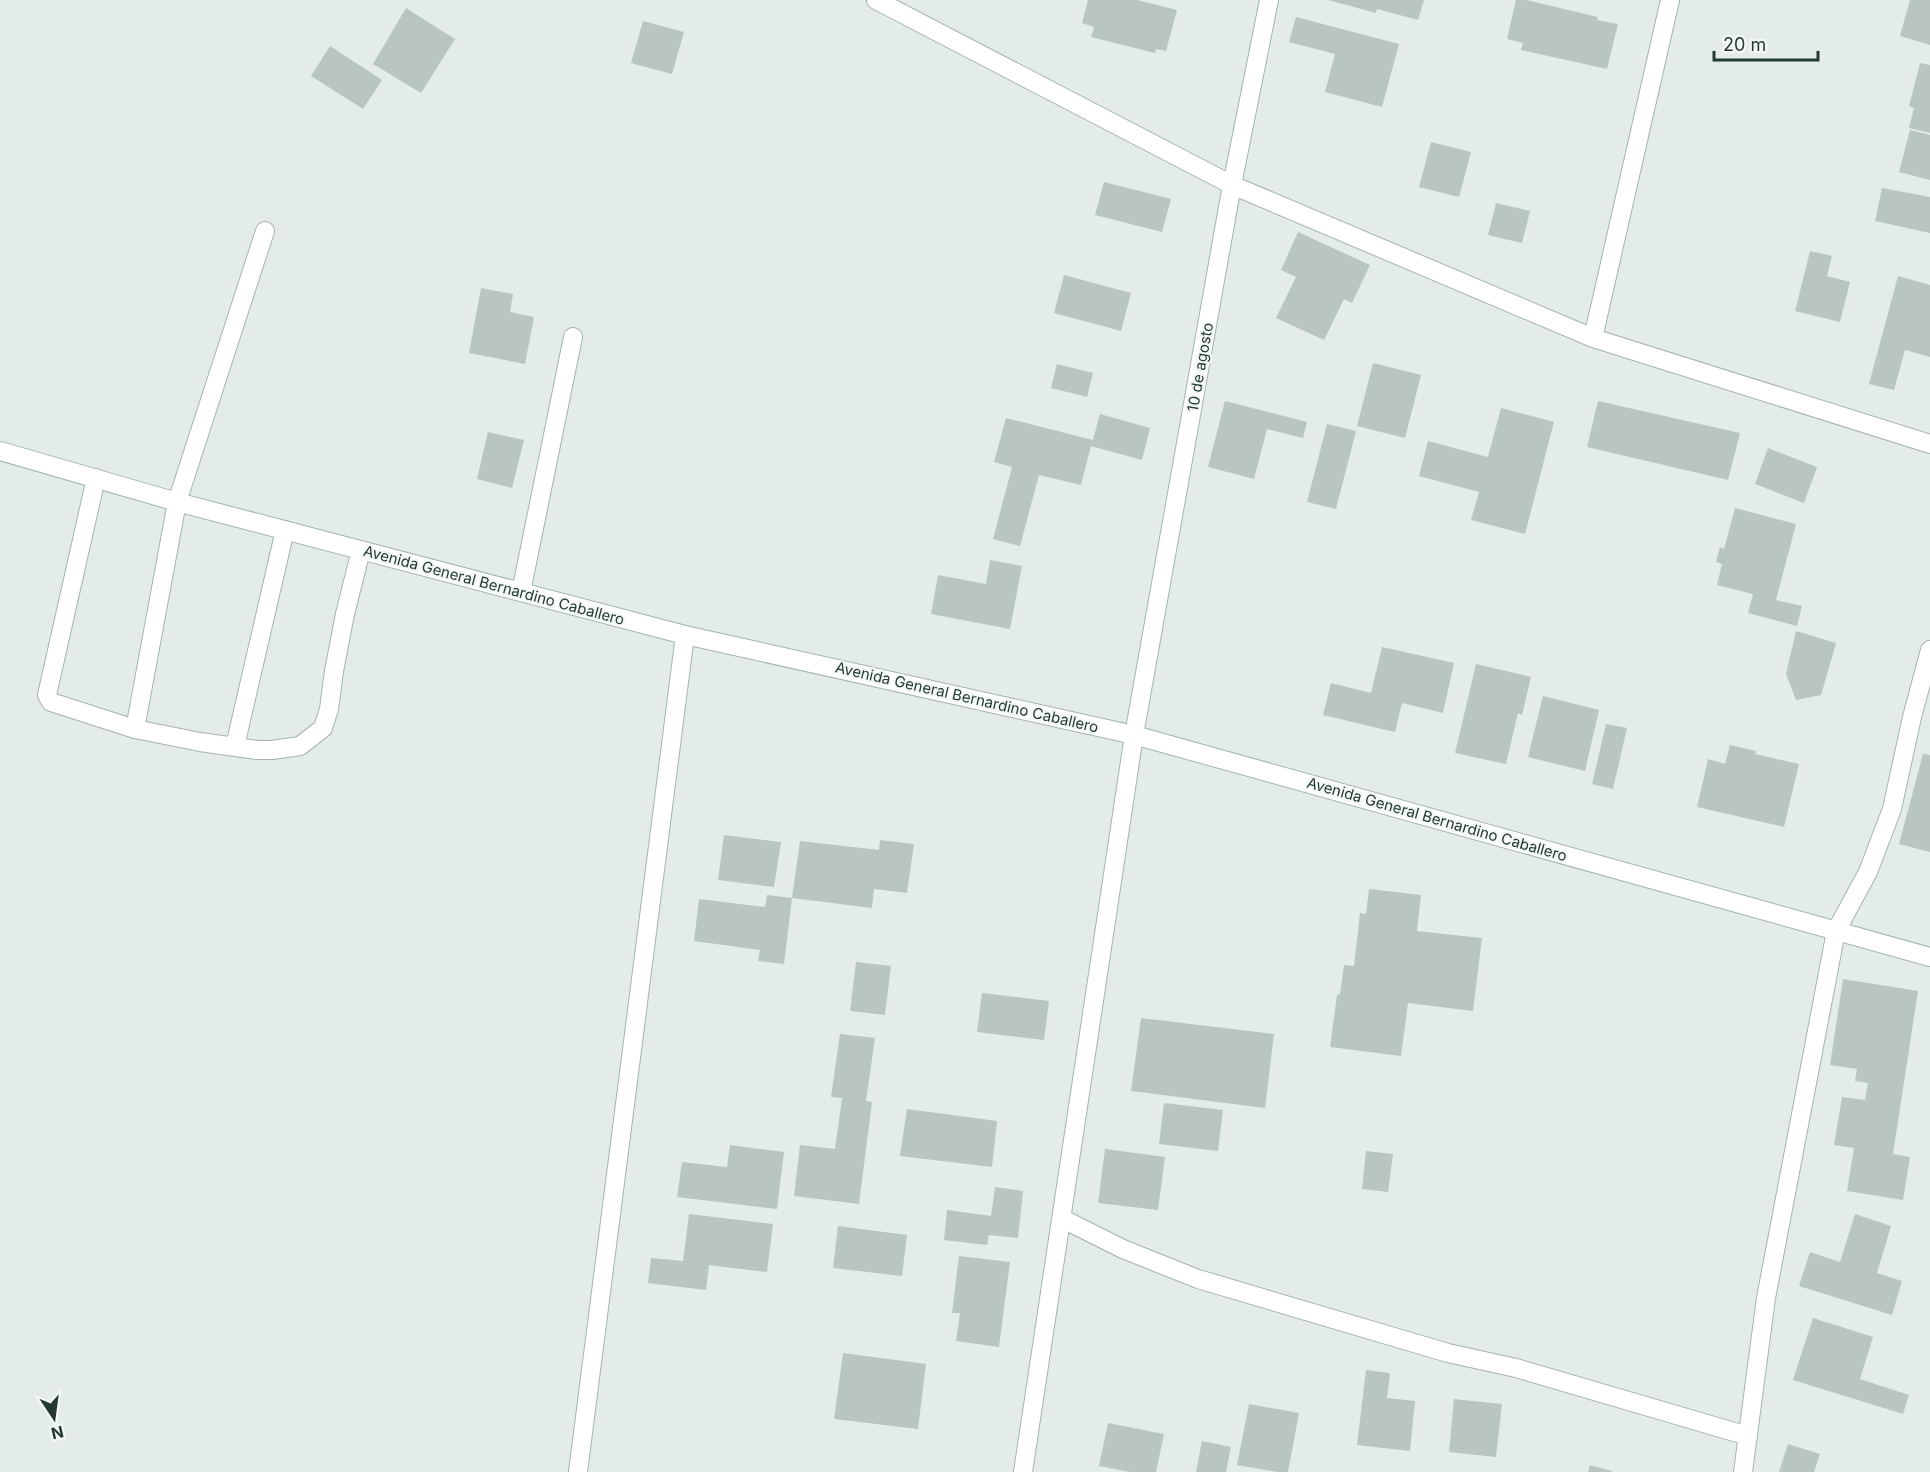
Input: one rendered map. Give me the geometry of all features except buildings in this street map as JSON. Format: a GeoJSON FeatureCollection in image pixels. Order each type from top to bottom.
{"type":"FeatureCollection","features":[{"type":"Feature","properties":{"kind":"street"},"geometry":{"type":"LineString","coordinates":[[876,0],[1232,185],[1593,338],[1930,444]]}},
{"type":"Feature","properties":{"kind":"street","name":"10 de agosto"},"geometry":{"type":"LineString","coordinates":[[1023,1472],[1134,735],[1232,185],[1269,0]]}},
{"type":"Feature","properties":{"kind":"street"},"geometry":{"type":"LineString","coordinates":[[1593,338],[1670,0]]}},
{"type":"Feature","properties":{"kind":"street"},"geometry":{"type":"LineString","coordinates":[[135,729],[177,502],[265,231]]}},
{"type":"Feature","properties":{"kind":"street"},"geometry":{"type":"LineString","coordinates":[[521,592],[573,337]]}},
{"type":"Feature","properties":{"kind":"street","name":"Avenida General Bernardino Caballero"},"geometry":{"type":"LineString","coordinates":[[0,451],[177,502],[684,635],[1134,735],[1930,957]]}},
{"type":"Feature","properties":{"kind":"street"},"geometry":{"type":"LineString","coordinates":[[96,478],[47,695],[51,702],[135,729],[200,742],[272,750],[300,746],[323,728],[329,709],[343,626],[360,550]]}},
{"type":"Feature","properties":{"kind":"street"},"geometry":{"type":"LineString","coordinates":[[235,746],[285,530]]}},
{"type":"Feature","properties":{"kind":"street"},"geometry":{"type":"LineString","coordinates":[[578,1472],[684,635]]}},
{"type":"Feature","properties":{"kind":"street"},"geometry":{"type":"LineString","coordinates":[[1743,1472],[1766,1298],[1836,931],[1868,872],[1892,809],[1912,717],[1930,650]]}},
{"type":"Feature","properties":{"kind":"street"},"geometry":{"type":"LineString","coordinates":[[1062,1219],[1123,1249],[1198,1279],[1448,1353],[1516,1368],[1748,1436]]}}]}
